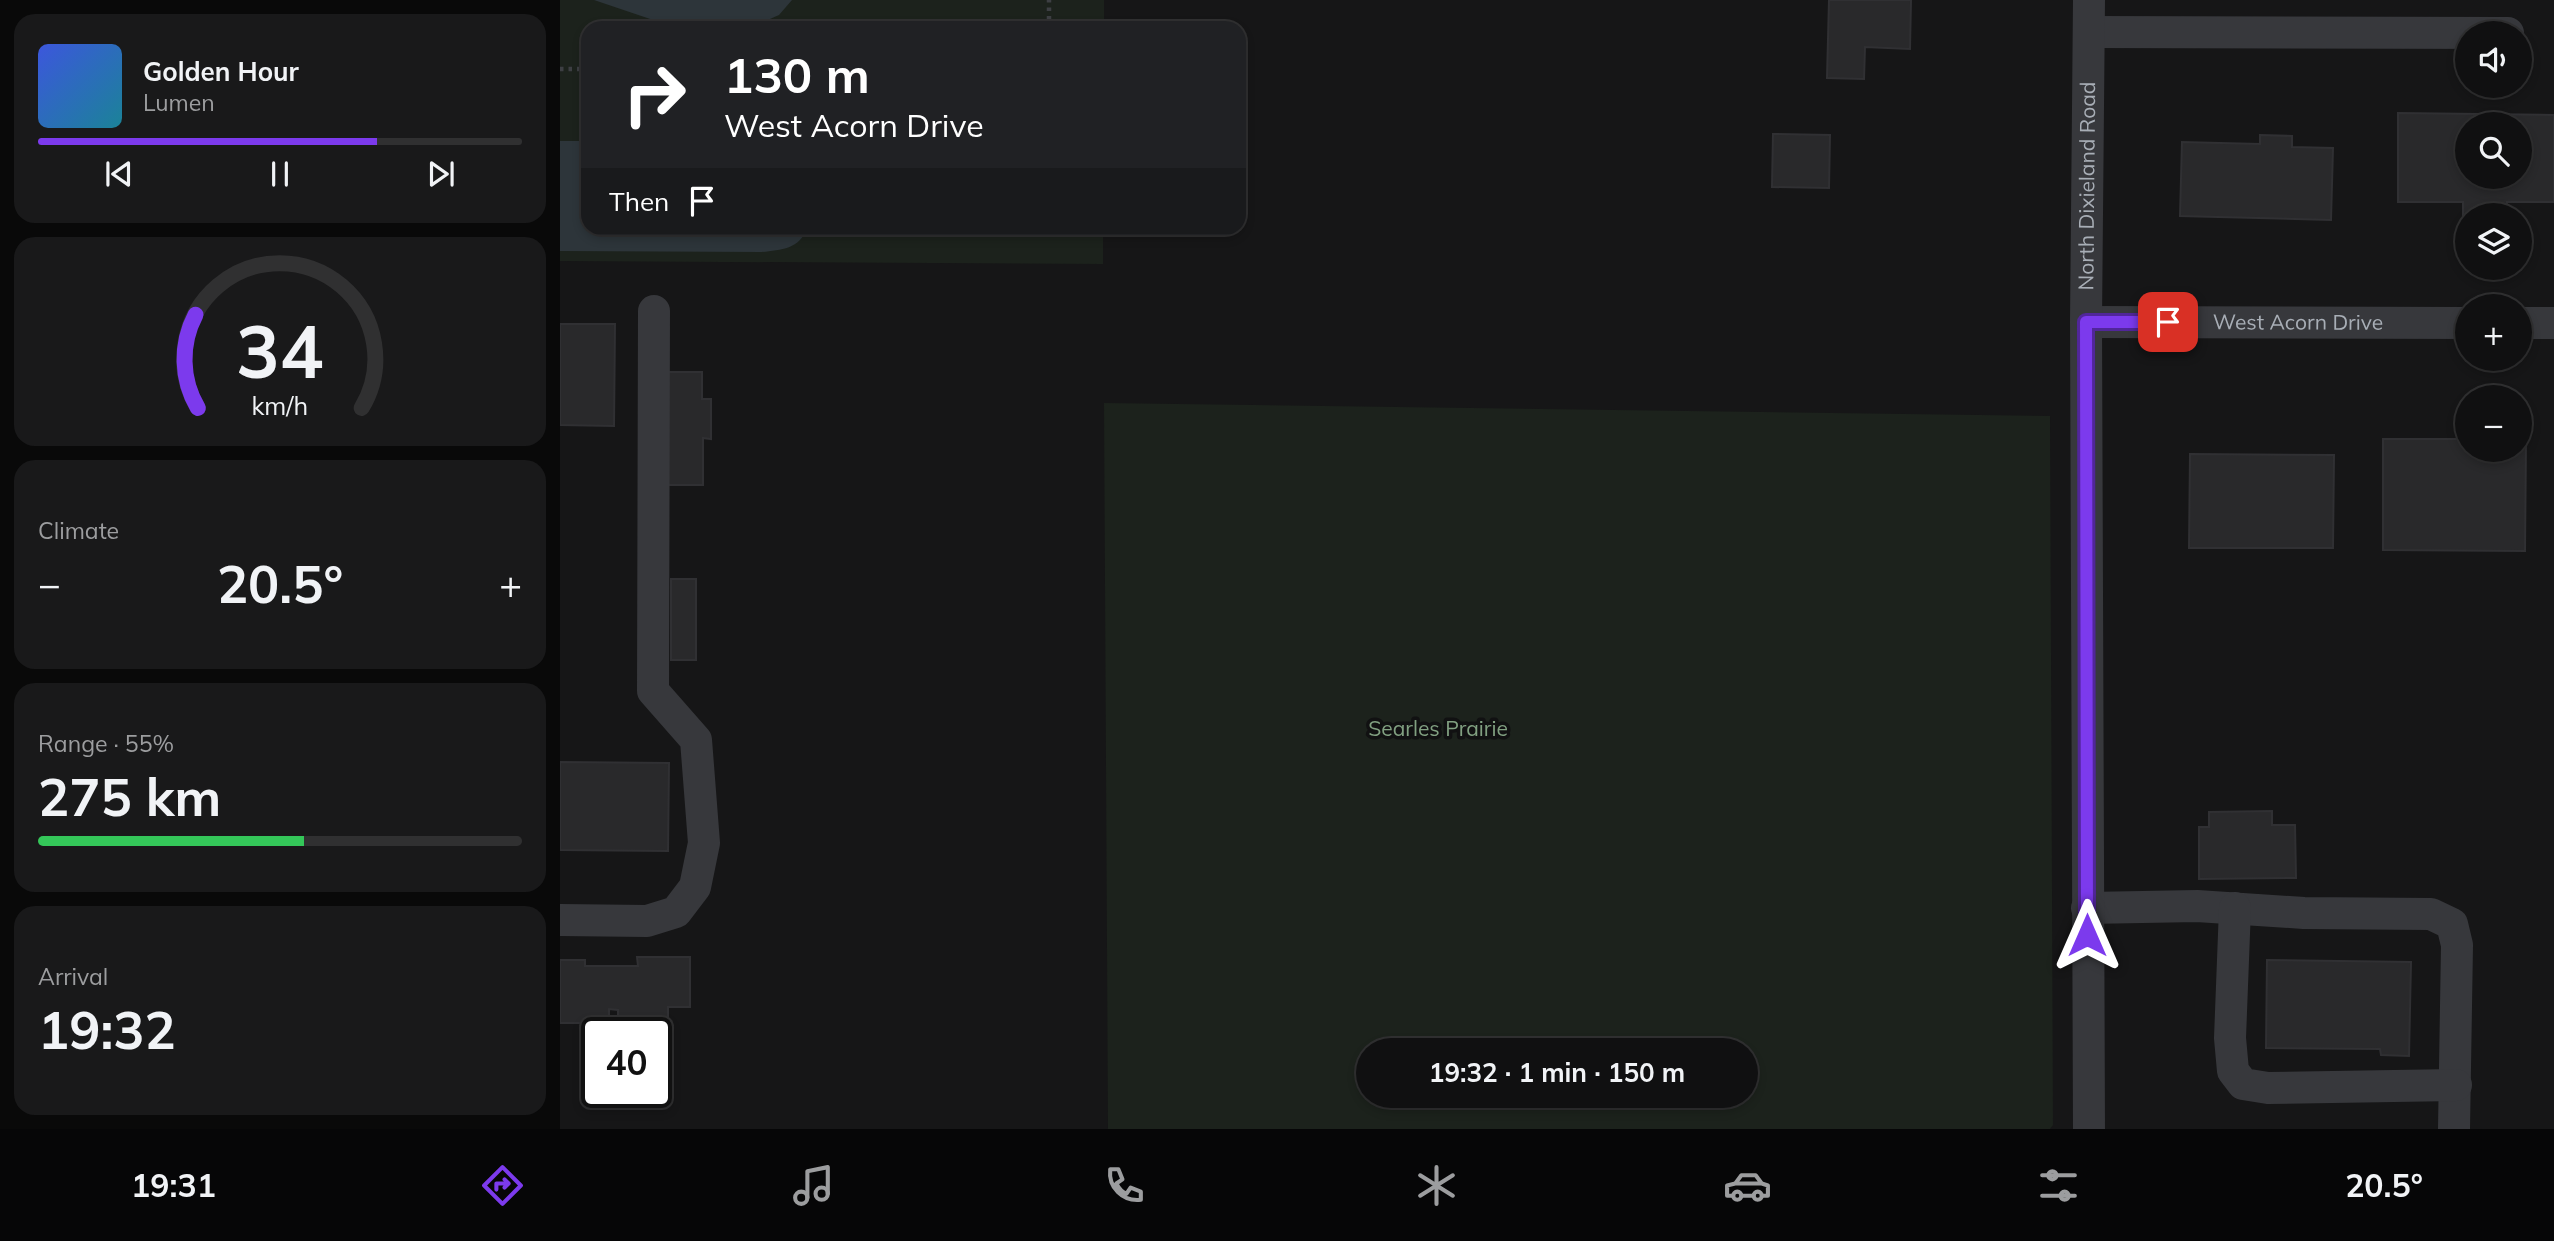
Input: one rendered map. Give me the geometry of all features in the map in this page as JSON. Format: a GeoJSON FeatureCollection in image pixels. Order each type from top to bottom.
{"type":"FeatureCollection","features":[{"type":"Feature","properties":{"kind":"street","name":"North Dixieland Road"},"geometry":{"type":"LineString","coordinates":[[2088,1129],[2086,322],[2089,0]]}},
{"type":"Feature","properties":{"kind":"street"},"geometry":{"type":"LineString","coordinates":[[2089,32],[2455,33]]}},
{"type":"Feature","properties":{"kind":"street"},"geometry":{"type":"LineString","coordinates":[[560,920],[647,921],[676,912],[695,887],[704,843],[696,740],[653,691],[654,311]]}},
{"type":"Feature","properties":{"kind":"street","name":"West Acorn Drive"},"geometry":{"type":"LineString","coordinates":[[2086,322],[2455,323]]}},
{"type":"Feature","properties":{"kind":"street"},"geometry":{"type":"LineString","coordinates":[[2532,323],[2554,323]]}},
{"type":"Feature","properties":{"kind":"street"},"geometry":{"type":"LineString","coordinates":[[2087,908],[2235,908],[2304,913],[2431,914],[2452,924],[2458,945],[2454,1129]]}},
{"type":"Feature","properties":{"kind":"street"},"geometry":{"type":"LineString","coordinates":[[2235,908],[2230,1038],[2233,1071],[2243,1084],[2268,1088],[2456,1085]]}},
{"type":"Feature","properties":{"kind":"path"},"geometry":{"type":"LineString","coordinates":[[1049,0],[1049,21]]}},
{"type":"Feature","properties":{"kind":"path"},"geometry":{"type":"LineString","coordinates":[[560,69],[581,69]]}},
{"type":"Feature","properties":{"kind":"green space"},"geometry":{"type":"Polygon","coordinates":[[[560,0],[1104,0],[1104,21],[581,21],[581,235],[1103,235],[1103,264],[560,261],[560,0]]]}},
{"type":"Feature","properties":{"kind":"green space","name":"Searles Prairie"},"geometry":{"type":"Polygon","coordinates":[[[1104,403],[2050,416],[2053,1125],[2050,1129],[1108,1129],[1104,403]]]}},
{"type":"Feature","properties":{"kind":"shaded area"},"geometry":{"type":"Polygon","coordinates":[[[594,0],[792,0],[779,15],[765,21],[656,21],[594,0]]]}},
{"type":"Feature","properties":{"kind":"shaded area"},"geometry":{"type":"Polygon","coordinates":[[[560,141],[581,141],[581,235],[804,235],[795,244],[783,249],[762,252],[560,251],[560,141]]]}},
{"type":"Feature","properties":{"kind":"building"},"geometry":{"type":"Polygon","coordinates":[[[1829,0],[1911,0],[1910,49],[1865,47],[1864,79],[1827,78],[1829,0]]]}},
{"type":"Feature","properties":{"kind":"building"},"geometry":{"type":"Polygon","coordinates":[[[2398,113],[2455,114],[2455,189],[2532,189],[2532,115],[2554,115],[2554,202],[2398,202],[2398,113]]]}},
{"type":"Feature","properties":{"kind":"building"},"geometry":{"type":"Polygon","coordinates":[[[1773,134],[1830,135],[1829,188],[1772,187],[1773,134]]]}},
{"type":"Feature","properties":{"kind":"building"},"geometry":{"type":"Polygon","coordinates":[[[2260,135],[2292,136],[2292,147],[2333,148],[2331,220],[2180,216],[2182,142],[2260,144],[2260,135]]]}},
{"type":"Feature","properties":{"kind":"building"},"geometry":{"type":"Polygon","coordinates":[[[560,324],[615,324],[614,426],[560,425],[560,324]]]}},
{"type":"Feature","properties":{"kind":"building"},"geometry":{"type":"Polygon","coordinates":[[[665,372],[702,372],[702,399],[711,399],[711,439],[703,438],[703,485],[664,485],[665,372]]]}},
{"type":"Feature","properties":{"kind":"building"},"geometry":{"type":"Polygon","coordinates":[[[2383,439],[2455,439],[2455,462],[2526,462],[2525,551],[2383,550],[2383,439]]]}},
{"type":"Feature","properties":{"kind":"building"},"geometry":{"type":"Polygon","coordinates":[[[2190,454],[2334,455],[2333,548],[2189,548],[2190,454]]]}},
{"type":"Feature","properties":{"kind":"building"},"geometry":{"type":"Polygon","coordinates":[[[671,579],[696,579],[696,660],[671,660],[671,579]]]}},
{"type":"Feature","properties":{"kind":"building"},"geometry":{"type":"Polygon","coordinates":[[[560,762],[669,763],[668,851],[560,850],[560,762]]]}},
{"type":"Feature","properties":{"kind":"building"},"geometry":{"type":"Polygon","coordinates":[[[2272,811],[2272,825],[2295,825],[2296,878],[2199,879],[2199,827],[2209,827],[2209,812],[2272,811]]]}},
{"type":"Feature","properties":{"kind":"building"},"geometry":{"type":"Polygon","coordinates":[[[637,957],[690,957],[690,1007],[668,1007],[668,1017],[618,1017],[618,1010],[609,1009],[609,1017],[581,1017],[581,1023],[560,1023],[560,960],[585,960],[585,966],[638,966],[637,957]]]}},
{"type":"Feature","properties":{"kind":"building"},"geometry":{"type":"Polygon","coordinates":[[[2267,960],[2411,962],[2409,1056],[2381,1055],[2380,1049],[2266,1048],[2267,960]]]}},
{"type":"Feature","properties":{"kind":"route"},"geometry":{"type":"LineString","coordinates":[[2087,935],[2086,322],[2168,322]]}}]}
